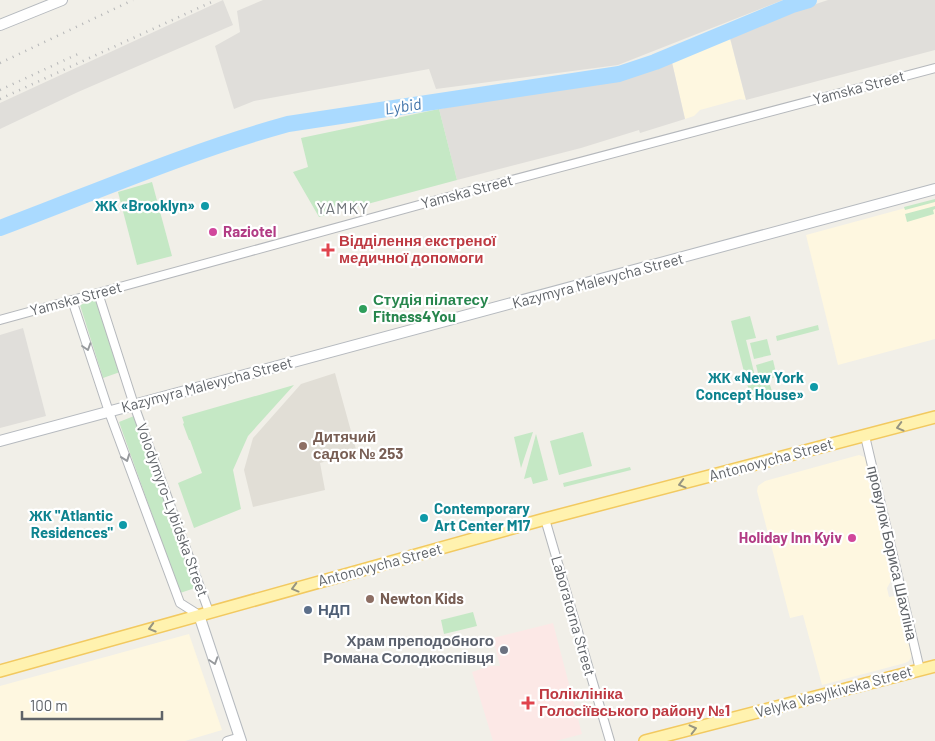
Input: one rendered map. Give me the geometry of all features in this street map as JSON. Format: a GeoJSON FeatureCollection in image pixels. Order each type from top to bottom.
{"type":"FeatureCollection","features":[{"type":"Feature","properties":{"kind":"main road"},"geometry":{"type":"LineString","coordinates":[[0,25],[62,0]]}},
{"type":"Feature","properties":{"kind":"main road","name":"Kazymyra Malevycha Street"},"geometry":{"type":"LineString","coordinates":[[0,441],[935,189]]}},
{"type":"Feature","properties":{"kind":"main road","name":"Antonovycha Street"},"geometry":{"type":"LineString","coordinates":[[0,671],[545,519],[935,417]]}},
{"type":"Feature","properties":{"kind":"main road","name":"Volodymyro-Lybidska Street"},"geometry":{"type":"LineString","coordinates":[[204,613],[240,739]]}},
{"type":"Feature","properties":{"kind":"main road","name":"Velyka Vasylkivska Street"},"geometry":{"type":"LineString","coordinates":[[645,741],[935,666]]}},
{"type":"Feature","properties":{"kind":"street","name":"Yamska Street"},"geometry":{"type":"LineString","coordinates":[[0,320],[451,196],[935,68]]}},
{"type":"Feature","properties":{"kind":"street","name":"Volodymyro-Lybidska Street"},"geometry":{"type":"LineString","coordinates":[[98,293],[204,613]]}},
{"type":"Feature","properties":{"kind":"street","name":"Volodymyro-Lybidska Street"},"geometry":{"type":"LineString","coordinates":[[72,300],[109,412],[180,603],[204,613]]}},
{"type":"Feature","properties":{"kind":"street","name":"провулок Бориса Шахліна"},"geometry":{"type":"LineString","coordinates":[[865,436],[920,670]]}},
{"type":"Feature","properties":{"kind":"street","name":"Laboratorna Street"},"geometry":{"type":"LineString","coordinates":[[545,519],[610,741]]}},
{"type":"Feature","properties":{"kind":"street"},"geometry":{"type":"LineString","coordinates":[[227,741],[240,739]]}},
{"type":"Feature","properties":{"kind":"shaded area"},"geometry":{"type":"Polygon","coordinates":[[[223,0],[233,25],[78,92],[0,129],[0,103],[223,0]]]}},
{"type":"Feature","properties":{"kind":"shaded area"},"geometry":{"type":"Polygon","coordinates":[[[263,0],[783,0],[618,65],[436,89],[429,69],[254,101],[234,109],[215,46],[240,32],[237,11],[263,0]]]}},
{"type":"Feature","properties":{"kind":"shaded area"},"geometry":{"type":"Polygon","coordinates":[[[828,0],[935,0],[935,50],[746,100],[730,38],[795,11],[828,0]]]}},
{"type":"Feature","properties":{"kind":"shaded area"},"geometry":{"type":"Polygon","coordinates":[[[730,38],[746,100],[740,99],[700,110],[694,116],[685,119],[671,58],[730,38]]]}},
{"type":"Feature","properties":{"kind":"shaded area"},"geometry":{"type":"Polygon","coordinates":[[[671,58],[685,119],[640,133],[639,130],[581,148],[457,180],[439,109],[611,78],[671,58]]]}},
{"type":"Feature","properties":{"kind":"shaded area"},"geometry":{"type":"Polygon","coordinates":[[[935,200],[935,339],[838,365],[806,235],[935,200]]]}},
{"type":"Feature","properties":{"kind":"shaded area"},"geometry":{"type":"Polygon","coordinates":[[[23,328],[46,416],[0,428],[0,335],[23,328]]]}},
{"type":"Feature","properties":{"kind":"shaded area","name":"Дитячий садок № 253"},"geometry":{"type":"Polygon","coordinates":[[[335,373],[357,453],[320,463],[325,490],[253,507],[244,470],[253,438],[301,384],[335,373]]]}},
{"type":"Feature","properties":{"kind":"shaded area"},"geometry":{"type":"Polygon","coordinates":[[[859,455],[867,458],[892,579],[887,588],[889,597],[895,596],[900,598],[913,653],[909,661],[905,663],[822,685],[803,615],[790,618],[757,491],[758,486],[765,481],[859,455]]]}},
{"type":"Feature","properties":{"kind":"shaded area","name":"Поліклініка Голосіївського району №1"},"geometry":{"type":"Polygon","coordinates":[[[553,623],[582,734],[556,741],[493,741],[472,672],[490,666],[500,666],[493,638],[553,623]]]}},
{"type":"Feature","properties":{"kind":"shaded area"},"geometry":{"type":"Polygon","coordinates":[[[189,634],[222,730],[185,741],[0,741],[0,686],[189,634]]]}},
{"type":"Feature","properties":{"kind":"green space"},"geometry":{"type":"Polygon","coordinates":[[[439,109],[457,180],[319,217],[293,172],[308,167],[301,138],[439,109]]]}},
{"type":"Feature","properties":{"kind":"green space"},"geometry":{"type":"Polygon","coordinates":[[[152,182],[172,256],[137,265],[118,192],[152,182]]]}},
{"type":"Feature","properties":{"kind":"green space"},"geometry":{"type":"Polygon","coordinates":[[[935,199],[935,202],[905,210],[904,207],[935,199]]]}},
{"type":"Feature","properties":{"kind":"green space"},"geometry":{"type":"Polygon","coordinates":[[[935,206],[934,214],[907,222],[905,214],[935,206]]]}},
{"type":"Feature","properties":{"kind":"green space"},"geometry":{"type":"Polygon","coordinates":[[[97,299],[120,372],[103,378],[80,305],[97,299]]]}},
{"type":"Feature","properties":{"kind":"green space"},"geometry":{"type":"Polygon","coordinates":[[[750,316],[756,338],[746,340],[757,384],[769,382],[773,394],[751,399],[731,321],[750,316]]]}},
{"type":"Feature","properties":{"kind":"green space"},"geometry":{"type":"Polygon","coordinates":[[[818,325],[819,330],[777,341],[776,336],[818,325]]]}},
{"type":"Feature","properties":{"kind":"green space"},"geometry":{"type":"Polygon","coordinates":[[[767,339],[771,355],[754,359],[750,343],[767,339]]]}},
{"type":"Feature","properties":{"kind":"green space"},"geometry":{"type":"Polygon","coordinates":[[[773,360],[777,377],[760,381],[756,365],[773,360]]]}},
{"type":"Feature","properties":{"kind":"green space"},"geometry":{"type":"Polygon","coordinates":[[[294,385],[248,436],[233,470],[241,509],[194,528],[178,483],[202,473],[182,417],[294,385]]]}},
{"type":"Feature","properties":{"kind":"green space"},"geometry":{"type":"Polygon","coordinates":[[[134,416],[195,588],[180,593],[119,422],[134,416]]]}},
{"type":"Feature","properties":{"kind":"green space"},"geometry":{"type":"Polygon","coordinates":[[[533,432],[521,468],[514,437],[533,432]]]}},
{"type":"Feature","properties":{"kind":"green space"},"geometry":{"type":"Polygon","coordinates":[[[583,432],[592,466],[559,475],[550,441],[583,432]]]}},
{"type":"Feature","properties":{"kind":"green space"},"geometry":{"type":"Polygon","coordinates":[[[536,434],[548,480],[533,484],[531,477],[524,479],[536,434]]]}},
{"type":"Feature","properties":{"kind":"green space"},"geometry":{"type":"Polygon","coordinates":[[[630,467],[631,470],[564,487],[563,483],[630,467]]]}},
{"type":"Feature","properties":{"kind":"green space"},"geometry":{"type":"Polygon","coordinates":[[[473,612],[477,626],[444,634],[441,620],[473,612]]]}},
{"type":"Feature","properties":{"kind":"waterway","name":"Lybid"},"geometry":{"type":"LineString","coordinates":[[0,228],[179,159],[288,124],[619,74],[655,62],[792,5],[809,0]]}},
{"type":"Feature","properties":{"kind":"railway"},"geometry":{"type":"LineString","coordinates":[[0,63],[133,0]]}},
{"type":"Feature","properties":{"kind":"railway"},"geometry":{"type":"LineString","coordinates":[[0,99],[216,0]]}},
{"type":"Feature","properties":{"kind":"railway"},"geometry":{"type":"LineString","coordinates":[[0,90],[78,54]]}},
{"type":"Feature","properties":{"kind":"place","name":"ЖК «Brooklyn»"},"geometry":{"type":"Point","coordinates":[205,206]}},
{"type":"Feature","properties":{"kind":"place","name":"Raziotel"},"geometry":{"type":"Point","coordinates":[213,232]}},
{"type":"Feature","properties":{"kind":"place","name":"Відділення екстреної медичної допомоги"},"geometry":{"type":"Point","coordinates":[328,250]}},
{"type":"Feature","properties":{"kind":"place","name":"Студія пілатесу Fitness4You"},"geometry":{"type":"Point","coordinates":[363,309]}},
{"type":"Feature","properties":{"kind":"place","name":"ЖК «New York Concept House»"},"geometry":{"type":"Point","coordinates":[814,387]}},
{"type":"Feature","properties":{"kind":"place","name":"Дитячий садок № 253"},"geometry":{"type":"Point","coordinates":[303,446]}},
{"type":"Feature","properties":{"kind":"place","name":"Contemporary Art Center M17"},"geometry":{"type":"Point","coordinates":[424,518]}},
{"type":"Feature","properties":{"kind":"place","name":"ЖК \"Atlantic Residences\""},"geometry":{"type":"Point","coordinates":[123,525]}},
{"type":"Feature","properties":{"kind":"place","name":"Holiday Inn Kyiv"},"geometry":{"type":"Point","coordinates":[852,538]}},
{"type":"Feature","properties":{"kind":"place","name":"Newton Kids"},"geometry":{"type":"Point","coordinates":[370,599]}},
{"type":"Feature","properties":{"kind":"place","name":"НДП"},"geometry":{"type":"Point","coordinates":[308,610]}},
{"type":"Feature","properties":{"kind":"place","name":"Храм преподобного Романа Солодкоспівця"},"geometry":{"type":"Point","coordinates":[504,650]}},
{"type":"Feature","properties":{"kind":"place","name":"Поліклініка Голосіївського району №1"},"geometry":{"type":"Point","coordinates":[528,703]}},
{"type":"Feature","properties":{"kind":"district","name":"YAMKY"},"geometry":{"type":"Point","coordinates":[343,208]}}]}
